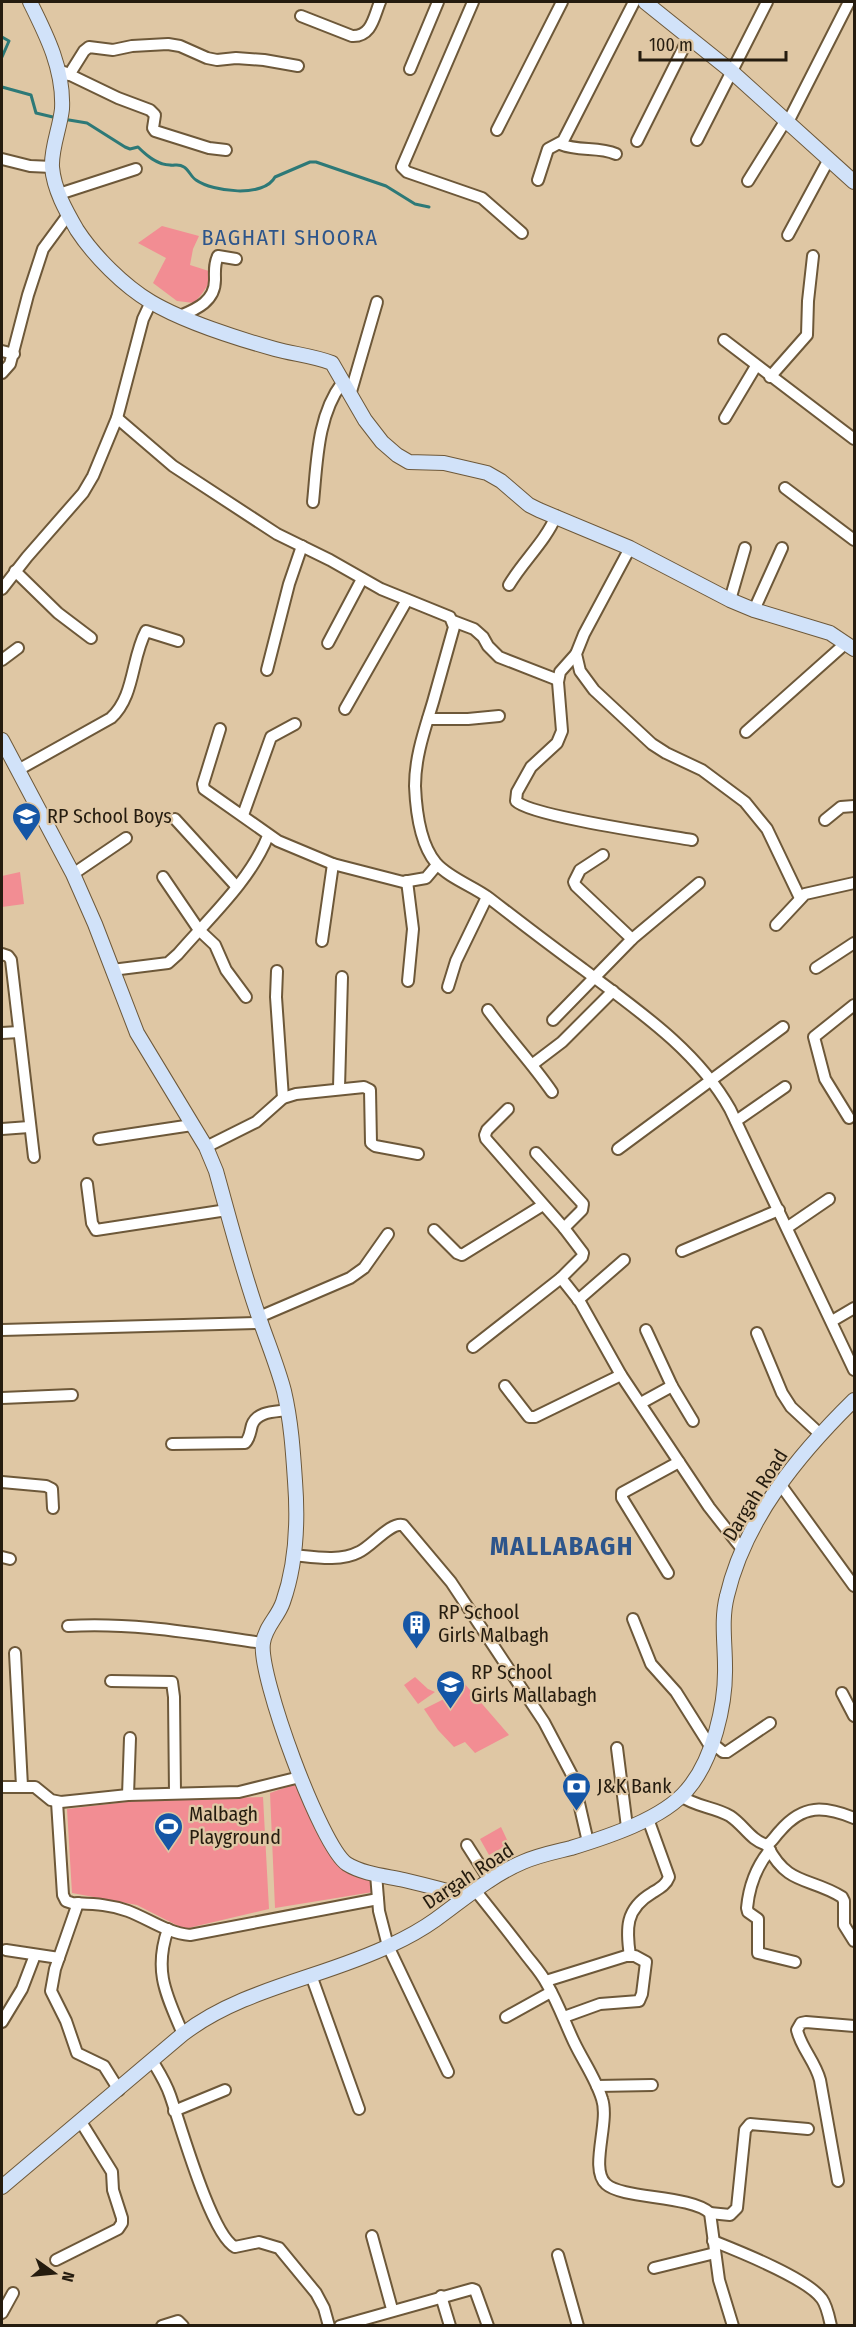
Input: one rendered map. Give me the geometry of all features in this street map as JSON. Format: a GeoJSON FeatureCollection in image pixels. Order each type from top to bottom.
{"type":"FeatureCollection","features":[{"type":"Feature","properties":{"kind":"street"},"geometry":{"type":"LineString","coordinates":[[30,2],[64,72],[118,98],[150,110],[155,115],[153,128],[155,131],[210,148],[226,150]]}},
{"type":"Feature","properties":{"kind":"street"},"geometry":{"type":"LineString","coordinates":[[301,16],[352,36],[360,36],[366,34],[370,28],[380,2]]}},
{"type":"Feature","properties":{"kind":"street"},"geometry":{"type":"LineString","coordinates":[[410,69],[438,2]]}},
{"type":"Feature","properties":{"kind":"street"},"geometry":{"type":"LineString","coordinates":[[473,2],[402,167],[407,172],[482,198],[522,233]]}},
{"type":"Feature","properties":{"kind":"street"},"geometry":{"type":"LineString","coordinates":[[497,130],[562,2]]}},
{"type":"Feature","properties":{"kind":"street"},"geometry":{"type":"LineString","coordinates":[[560,144],[583,104],[634,2]]}},
{"type":"Feature","properties":{"kind":"street"},"geometry":{"type":"LineString","coordinates":[[697,140],[767,2]]}},
{"type":"Feature","properties":{"kind":"street"},"geometry":{"type":"LineString","coordinates":[[748,181],[787,121],[849,2]]}},
{"type":"Feature","properties":{"kind":"street"},"geometry":{"type":"LineString","coordinates":[[653,4],[854,181]]}},
{"type":"Feature","properties":{"kind":"street"},"geometry":{"type":"LineString","coordinates":[[637,141],[689,37]]}},
{"type":"Feature","properties":{"kind":"street"},"geometry":{"type":"LineString","coordinates":[[298,66],[264,60],[217,60],[180,46],[159,43],[113,50],[89,47],[84,51],[64,72],[52,167],[59,194],[68,215],[85,242],[102,262],[151,302],[180,316],[273,348],[326,361],[337,369],[346,389],[382,441],[397,455],[409,462],[444,463],[487,473],[501,481],[530,505],[630,548],[730,600],[754,610],[830,633],[850,646],[746,732]]}},
{"type":"Feature","properties":{"kind":"street"},"geometry":{"type":"LineString","coordinates":[[538,180],[548,149],[560,144],[579,149],[606,150],[616,154]]}},
{"type":"Feature","properties":{"kind":"street"},"geometry":{"type":"LineString","coordinates":[[2,159],[18,164],[52,167]]}},
{"type":"Feature","properties":{"kind":"street"},"geometry":{"type":"LineString","coordinates":[[788,236],[829,159]]}},
{"type":"Feature","properties":{"kind":"street"},"geometry":{"type":"LineString","coordinates":[[59,194],[136,169]]}},
{"type":"Feature","properties":{"kind":"street"},"geometry":{"type":"LineString","coordinates":[[2,373],[10,364],[14,354],[28,295],[43,249],[68,215]]}},
{"type":"Feature","properties":{"kind":"street"},"geometry":{"type":"LineString","coordinates":[[180,316],[197,309],[211,296],[218,256],[236,259]]}},
{"type":"Feature","properties":{"kind":"street"},"geometry":{"type":"LineString","coordinates":[[770,377],[807,335],[813,256]]}},
{"type":"Feature","properties":{"kind":"street"},"geometry":{"type":"LineString","coordinates":[[2,589],[83,493],[93,476],[117,418],[143,319],[151,302]]}},
{"type":"Feature","properties":{"kind":"street"},"geometry":{"type":"LineString","coordinates":[[313,502],[321,434],[330,404],[346,389],[377,302]]}},
{"type":"Feature","properties":{"kind":"street"},"geometry":{"type":"LineString","coordinates":[[724,340],[855,439]]}},
{"type":"Feature","properties":{"kind":"street"},"geometry":{"type":"LineString","coordinates":[[2,351],[14,354]]}},
{"type":"Feature","properties":{"kind":"street"},"geometry":{"type":"LineString","coordinates":[[725,418],[756,366]]}},
{"type":"Feature","properties":{"kind":"street"},"geometry":{"type":"LineString","coordinates":[[117,418],[183,473],[277,534],[362,579],[474,629],[499,657],[558,680]]}},
{"type":"Feature","properties":{"kind":"street"},"geometry":{"type":"LineString","coordinates":[[785,488],[855,540]]}},
{"type":"Feature","properties":{"kind":"street"},"geometry":{"type":"LineString","coordinates":[[509,585],[520,567],[547,534],[556,516]]}},
{"type":"Feature","properties":{"kind":"street"},"geometry":{"type":"LineString","coordinates":[[267,670],[302,546]]}},
{"type":"Feature","properties":{"kind":"street"},"geometry":{"type":"LineString","coordinates":[[630,548],[584,634],[576,654],[561,672],[558,680],[562,731],[557,743],[531,767],[517,792],[516,801],[526,807],[580,820],[692,840]]}},
{"type":"Feature","properties":{"kind":"street"},"geometry":{"type":"LineString","coordinates":[[730,600],[745,548]]}},
{"type":"Feature","properties":{"kind":"street"},"geometry":{"type":"LineString","coordinates":[[754,610],[782,548]]}},
{"type":"Feature","properties":{"kind":"street"},"geometry":{"type":"LineString","coordinates":[[15,571],[58,613],[91,638]]}},
{"type":"Feature","properties":{"kind":"street"},"geometry":{"type":"LineString","coordinates":[[328,643],[362,579]]}},
{"type":"Feature","properties":{"kind":"street"},"geometry":{"type":"LineString","coordinates":[[345,709],[407,600]]}},
{"type":"Feature","properties":{"kind":"street"},"geometry":{"type":"LineString","coordinates":[[453,621],[454,627],[417,764],[415,786],[424,843],[437,865],[487,897],[613,992],[685,1052],[711,1080],[736,1121],[855,1370]]}},
{"type":"Feature","properties":{"kind":"street"},"geometry":{"type":"LineString","coordinates":[[18,770],[118,712],[146,632],[151,631],[178,641]]}},
{"type":"Feature","properties":{"kind":"street"},"geometry":{"type":"LineString","coordinates":[[2,660],[18,648]]}},
{"type":"Feature","properties":{"kind":"street"},"geometry":{"type":"LineString","coordinates":[[576,654],[580,670],[594,690],[652,744],[702,770],[745,802],[771,835],[800,898]]}},
{"type":"Feature","properties":{"kind":"street"},"geometry":{"type":"LineString","coordinates":[[428,719],[499,716]]}},
{"type":"Feature","properties":{"kind":"street"},"geometry":{"type":"LineString","coordinates":[[243,815],[271,736],[295,724]]}},
{"type":"Feature","properties":{"kind":"street"},"geometry":{"type":"LineString","coordinates":[[220,729],[203,784],[204,789],[243,815],[268,836],[333,864],[407,881],[426,878],[437,865]]}},
{"type":"Feature","properties":{"kind":"street"},"geometry":{"type":"LineString","coordinates":[[2,740],[73,874],[136,1033],[206,1147],[216,1171],[260,1320],[277,1366],[288,1410],[295,1485],[293,1555],[289,1585],[282,1606],[267,1630],[263,1643],[269,1691],[300,1777],[333,1847],[344,1862],[354,1868],[470,1893],[549,1986],[573,2042],[603,2101],[605,2115],[599,2165],[601,2178],[607,2185],[704,2209],[710,2213],[730,2215],[737,2208],[745,2130],[750,2124],[808,2129]]}},
{"type":"Feature","properties":{"kind":"street"},"geometry":{"type":"LineString","coordinates":[[825,820],[841,807],[855,806]]}},
{"type":"Feature","properties":{"kind":"street"},"geometry":{"type":"LineString","coordinates":[[175,819],[236,886]]}},
{"type":"Feature","properties":{"kind":"street"},"geometry":{"type":"LineString","coordinates":[[112,970],[168,963],[236,886],[262,851],[268,836]]}},
{"type":"Feature","properties":{"kind":"street"},"geometry":{"type":"LineString","coordinates":[[73,874],[126,838]]}},
{"type":"Feature","properties":{"kind":"street"},"geometry":{"type":"LineString","coordinates":[[603,855],[580,870],[574,882],[632,939]]}},
{"type":"Feature","properties":{"kind":"street"},"geometry":{"type":"LineString","coordinates":[[322,941],[333,864]]}},
{"type":"Feature","properties":{"kind":"street"},"geometry":{"type":"LineString","coordinates":[[163,877],[199,930],[214,945],[226,970],[246,997]]}},
{"type":"Feature","properties":{"kind":"street"},"geometry":{"type":"LineString","coordinates":[[407,881],[413,929],[408,981]]}},
{"type":"Feature","properties":{"kind":"street"},"geometry":{"type":"LineString","coordinates":[[553,1020],[632,939],[699,883]]}},
{"type":"Feature","properties":{"kind":"street"},"geometry":{"type":"LineString","coordinates":[[776,925],[800,898],[809,892],[855,883]]}},
{"type":"Feature","properties":{"kind":"street"},"geometry":{"type":"LineString","coordinates":[[448,987],[456,961],[487,897]]}},
{"type":"Feature","properties":{"kind":"street"},"geometry":{"type":"LineString","coordinates":[[816,968],[855,943]]}},
{"type":"Feature","properties":{"kind":"street"},"geometry":{"type":"LineString","coordinates":[[2,954],[11,960],[34,1156]]}},
{"type":"Feature","properties":{"kind":"street"},"geometry":{"type":"LineString","coordinates":[[277,971],[276,997],[283,1098]]}},
{"type":"Feature","properties":{"kind":"street"},"geometry":{"type":"LineString","coordinates":[[339,1088],[342,977]]}},
{"type":"Feature","properties":{"kind":"street"},"geometry":{"type":"LineString","coordinates":[[533,1064],[562,1042],[613,992]]}},
{"type":"Feature","properties":{"kind":"street"},"geometry":{"type":"LineString","coordinates":[[849,1118],[825,1079],[814,1037],[855,1005]]}},
{"type":"Feature","properties":{"kind":"street"},"geometry":{"type":"LineString","coordinates":[[488,1010],[513,1045],[525,1059],[533,1064],[552,1092]]}},
{"type":"Feature","properties":{"kind":"street"},"geometry":{"type":"LineString","coordinates":[[618,1149],[783,1028]]}},
{"type":"Feature","properties":{"kind":"street"},"geometry":{"type":"LineString","coordinates":[[2,1033],[19,1032]]}},
{"type":"Feature","properties":{"kind":"street"},"geometry":{"type":"LineString","coordinates":[[206,1147],[256,1122],[283,1098],[339,1088],[364,1087],[370,1090],[370,1140],[373,1145],[417,1154]]}},
{"type":"Feature","properties":{"kind":"street"},"geometry":{"type":"LineString","coordinates":[[736,1121],[785,1087]]}},
{"type":"Feature","properties":{"kind":"street"},"geometry":{"type":"LineString","coordinates":[[473,1347],[561,1278],[582,1257],[583,1253],[486,1139],[487,1130],[508,1110]]}},
{"type":"Feature","properties":{"kind":"street"},"geometry":{"type":"LineString","coordinates":[[99,1138],[192,1125]]}},
{"type":"Feature","properties":{"kind":"street"},"geometry":{"type":"LineString","coordinates":[[2,1129],[29,1127]]}},
{"type":"Feature","properties":{"kind":"street"},"geometry":{"type":"LineString","coordinates":[[536,1154],[583,1204],[582,1210],[564,1228]]}},
{"type":"Feature","properties":{"kind":"street"},"geometry":{"type":"LineString","coordinates":[[87,1185],[92,1223],[96,1230],[227,1210]]}},
{"type":"Feature","properties":{"kind":"street"},"geometry":{"type":"LineString","coordinates":[[788,1227],[829,1199]]}},
{"type":"Feature","properties":{"kind":"street"},"geometry":{"type":"LineString","coordinates":[[434,1230],[457,1253],[462,1255],[543,1205]]}},
{"type":"Feature","properties":{"kind":"street"},"geometry":{"type":"LineString","coordinates":[[682,1251],[779,1210]]}},
{"type":"Feature","properties":{"kind":"street"},"geometry":{"type":"LineString","coordinates":[[2,1330],[260,1320],[350,1278],[364,1268],[388,1234]]}},
{"type":"Feature","properties":{"kind":"street"},"geometry":{"type":"LineString","coordinates":[[578,1300],[624,1260]]}},
{"type":"Feature","properties":{"kind":"street"},"geometry":{"type":"LineString","coordinates":[[561,1278],[578,1300],[621,1375],[709,1507],[742,1549]]}},
{"type":"Feature","properties":{"kind":"street"},"geometry":{"type":"LineString","coordinates":[[832,1321],[855,1308]]}},
{"type":"Feature","properties":{"kind":"street"},"geometry":{"type":"LineString","coordinates":[[645,1330],[672,1386],[693,1421]]}},
{"type":"Feature","properties":{"kind":"street"},"geometry":{"type":"LineString","coordinates":[[757,1333],[782,1394],[820,1434]]}},
{"type":"Feature","properties":{"kind":"street"},"geometry":{"type":"LineString","coordinates":[[505,1386],[530,1417],[621,1375]]}},
{"type":"Feature","properties":{"kind":"street"},"geometry":{"type":"LineString","coordinates":[[641,1403],[672,1386]]}},
{"type":"Feature","properties":{"kind":"street"},"geometry":{"type":"LineString","coordinates":[[2,1398],[72,1395]]}},
{"type":"Feature","properties":{"kind":"street","name":"Dargah Road"},"geometry":{"type":"LineString","coordinates":[[2,2187],[153,2062],[183,2034],[224,2009],[388,1946],[434,1921],[470,1893],[530,1859],[588,1842],[648,1819],[681,1796],[694,1781],[711,1744],[721,1711],[725,1684],[723,1627],[726,1598],[742,1549],[780,1484],[820,1434],[855,1400]]}},
{"type":"Feature","properties":{"kind":"street"},"geometry":{"type":"LineString","coordinates":[[172,1444],[245,1443],[250,1436],[254,1419],[258,1416],[288,1410]]}},
{"type":"Feature","properties":{"kind":"street"},"geometry":{"type":"LineString","coordinates":[[668,1573],[622,1498],[622,1493],[679,1462]]}},
{"type":"Feature","properties":{"kind":"street"},"geometry":{"type":"LineString","coordinates":[[2,1482],[50,1487],[53,1508]]}},
{"type":"Feature","properties":{"kind":"street"},"geometry":{"type":"LineString","coordinates":[[780,1484],[855,1586]]}},
{"type":"Feature","properties":{"kind":"street"},"geometry":{"type":"LineString","coordinates":[[293,1555],[351,1556],[363,1551],[394,1525],[403,1525],[451,1582],[544,1722],[573,1777],[588,1842]]}},
{"type":"Feature","properties":{"kind":"street"},"geometry":{"type":"LineString","coordinates":[[633,1619],[651,1664],[676,1692],[711,1744],[727,1752],[770,1723]]}},
{"type":"Feature","properties":{"kind":"street"},"geometry":{"type":"LineString","coordinates":[[68,1626],[105,1624],[140,1626],[263,1643]]}},
{"type":"Feature","properties":{"kind":"street"},"geometry":{"type":"LineString","coordinates":[[15,1653],[22,1786]]}},
{"type":"Feature","properties":{"kind":"street"},"geometry":{"type":"LineString","coordinates":[[111,1681],[172,1682],[175,1793]]}},
{"type":"Feature","properties":{"kind":"street"},"geometry":{"type":"LineString","coordinates":[[842,1693],[855,1716]]}},
{"type":"Feature","properties":{"kind":"street"},"geometry":{"type":"LineString","coordinates":[[128,1795],[130,1738]]}},
{"type":"Feature","properties":{"kind":"street"},"geometry":{"type":"LineString","coordinates":[[617,1748],[627,1827]]}},
{"type":"Feature","properties":{"kind":"street"},"geometry":{"type":"LineString","coordinates":[[2,1787],[22,1786],[39,1789],[57,1802],[128,1795],[239,1792],[300,1777]]}},
{"type":"Feature","properties":{"kind":"street"},"geometry":{"type":"LineString","coordinates":[[681,1796],[690,1802],[727,1815],[753,1838],[769,1848],[785,1871],[842,1897],[844,1925],[855,1941]]}},
{"type":"Feature","properties":{"kind":"street"},"geometry":{"type":"LineString","coordinates":[[57,1802],[63,1895],[66,1901],[99,1904],[127,1911],[182,1934],[199,1934],[378,1899]]}},
{"type":"Feature","properties":{"kind":"street"},"geometry":{"type":"LineString","coordinates":[[795,1962],[758,1953],[758,1919],[748,1912],[747,1908],[754,1876],[769,1848],[795,1816],[809,1810],[854,1815]]}},
{"type":"Feature","properties":{"kind":"street"},"geometry":{"type":"LineString","coordinates":[[630,1956],[627,1933],[629,1917],[644,1899],[667,1882],[669,1876],[648,1819]]}},
{"type":"Feature","properties":{"kind":"street"},"geometry":{"type":"LineString","coordinates":[[467,1845],[490,1881]]}},
{"type":"Feature","properties":{"kind":"street"},"geometry":{"type":"LineString","coordinates":[[376,1874],[382,1927],[388,1946],[448,2072]]}},
{"type":"Feature","properties":{"kind":"street"},"geometry":{"type":"LineString","coordinates":[[78,1903],[59,1958],[51,1991],[66,2021],[77,2053],[104,2066],[119,2090]]}},
{"type":"Feature","properties":{"kind":"street"},"geometry":{"type":"LineString","coordinates":[[168,1929],[162,1945],[161,1970],[164,1985],[183,2034]]}},
{"type":"Feature","properties":{"kind":"street"},"geometry":{"type":"LineString","coordinates":[[6,1950],[59,1958]]}},
{"type":"Feature","properties":{"kind":"street"},"geometry":{"type":"LineString","coordinates":[[2,2022],[22,1989],[35,1955]]}},
{"type":"Feature","properties":{"kind":"street"},"geometry":{"type":"LineString","coordinates":[[506,2017],[549,1986],[630,1956],[646,1962],[639,2001],[600,2004],[564,2018]]}},
{"type":"Feature","properties":{"kind":"street"},"geometry":{"type":"LineString","coordinates":[[311,1974],[359,2109]]}},
{"type":"Feature","properties":{"kind":"street"},"geometry":{"type":"LineString","coordinates":[[838,2181],[834,2148],[818,2073],[811,2056],[802,2046],[797,2030],[801,2023],[807,2022],[855,2026]]}},
{"type":"Feature","properties":{"kind":"street"},"geometry":{"type":"LineString","coordinates":[[153,2062],[170,2094],[207,2202],[225,2238],[235,2247],[259,2242],[279,2247],[316,2293],[329,2325]]}},
{"type":"Feature","properties":{"kind":"street"},"geometry":{"type":"LineString","coordinates":[[597,2086],[652,2085]]}},
{"type":"Feature","properties":{"kind":"street"},"geometry":{"type":"LineString","coordinates":[[174,2111],[225,2090]]}},
{"type":"Feature","properties":{"kind":"street"},"geometry":{"type":"LineString","coordinates":[[56,2260],[118,2229],[123,2218],[113,2190],[110,2168],[81,2122]]}},
{"type":"Feature","properties":{"kind":"street"},"geometry":{"type":"LineString","coordinates":[[710,2213],[720,2280],[733,2325]]}},
{"type":"Feature","properties":{"kind":"street"},"geometry":{"type":"LineString","coordinates":[[372,2236],[392,2309]]}},
{"type":"Feature","properties":{"kind":"street"},"geometry":{"type":"LineString","coordinates":[[713,2241],[803,2282],[822,2300],[831,2325]]}},
{"type":"Feature","properties":{"kind":"street"},"geometry":{"type":"LineString","coordinates":[[654,2268],[715,2253]]}},
{"type":"Feature","properties":{"kind":"street"},"geometry":{"type":"LineString","coordinates":[[558,2255],[578,2325]]}},
{"type":"Feature","properties":{"kind":"street"},"geometry":{"type":"LineString","coordinates":[[340,2325],[392,2309],[475,2289],[488,2325]]}},
{"type":"Feature","properties":{"kind":"street"},"geometry":{"type":"LineString","coordinates":[[2,2313],[12,2292]]}},
{"type":"Feature","properties":{"kind":"street"},"geometry":{"type":"LineString","coordinates":[[441,2296],[450,2325]]}},
{"type":"Feature","properties":{"kind":"street"},"geometry":{"type":"LineString","coordinates":[[162,2325],[178,2321],[183,2325]]}},
{"type":"Feature","properties":{"kind":"shaded area"},"geometry":{"type":"Polygon","coordinates":[[[162,226],[199,236],[193,249],[190,265],[212,272],[208,285],[194,303],[177,301],[153,283],[166,258],[138,243],[162,226]]]}},
{"type":"Feature","properties":{"kind":"shaded area"},"geometry":{"type":"Polygon","coordinates":[[[20,872],[24,904],[2,907],[2,876],[20,872]]]}},
{"type":"Feature","properties":{"kind":"shaded area"},"geometry":{"type":"Polygon","coordinates":[[[415,1677],[435,1692],[418,1704],[404,1685],[415,1677]]]}},
{"type":"Feature","properties":{"kind":"shaded area"},"geometry":{"type":"Polygon","coordinates":[[[464,1683],[509,1735],[475,1753],[465,1742],[454,1747],[438,1730],[424,1709],[446,1698],[464,1683]]]}},
{"type":"Feature","properties":{"kind":"shaded area"},"geometry":{"type":"Polygon","coordinates":[[[298,1783],[331,1853],[372,1878],[373,1892],[275,1908],[270,1793],[298,1783]]]}},
{"type":"Feature","properties":{"kind":"shaded area","name":"Malbagh Playground"},"geometry":{"type":"Polygon","coordinates":[[[263,1797],[269,1909],[184,1929],[137,1905],[72,1893],[67,1809],[143,1800],[263,1797]]]}},
{"type":"Feature","properties":{"kind":"shaded area"},"geometry":{"type":"Polygon","coordinates":[[[501,1827],[509,1844],[489,1855],[480,1839],[501,1827]]]}},
{"type":"Feature","properties":{"kind":"waterway"},"geometry":{"type":"LineString","coordinates":[[2,37],[9,41],[2,57]]}},
{"type":"Feature","properties":{"kind":"waterway"},"geometry":{"type":"LineString","coordinates":[[2,87],[31,95],[36,113],[57,118]]}},
{"type":"Feature","properties":{"kind":"waterway"},"geometry":{"type":"LineString","coordinates":[[63,119],[87,123],[125,147],[130,149],[138,147],[148,156],[165,165],[182,166],[196,180],[214,188],[238,191],[260,188],[269,184],[275,177],[310,162],[316,162],[386,186],[415,204],[429,207]]}},
{"type":"Feature","properties":{"kind":"place","name":"RP School Boys"},"geometry":{"type":"Point","coordinates":[26,842]}},
{"type":"Feature","properties":{"kind":"place","name":"RP School Girls Malbagh"},"geometry":{"type":"Point","coordinates":[417,1650]}},
{"type":"Feature","properties":{"kind":"place","name":"RP School Girls Mallabagh"},"geometry":{"type":"Point","coordinates":[450,1710]}},
{"type":"Feature","properties":{"kind":"place","name":"J&K Bank"},"geometry":{"type":"Point","coordinates":[576,1812]}},
{"type":"Feature","properties":{"kind":"place","name":"Malbagh Playground"},"geometry":{"type":"Point","coordinates":[168,1852]}},
{"type":"Feature","properties":{"kind":"district","name":"BAGHATI SHOORA"},"geometry":{"type":"Point","coordinates":[290,237]}},
{"type":"Feature","properties":{"kind":"district","name":"MALLABAGH"},"geometry":{"type":"Point","coordinates":[562,1546]}}]}
